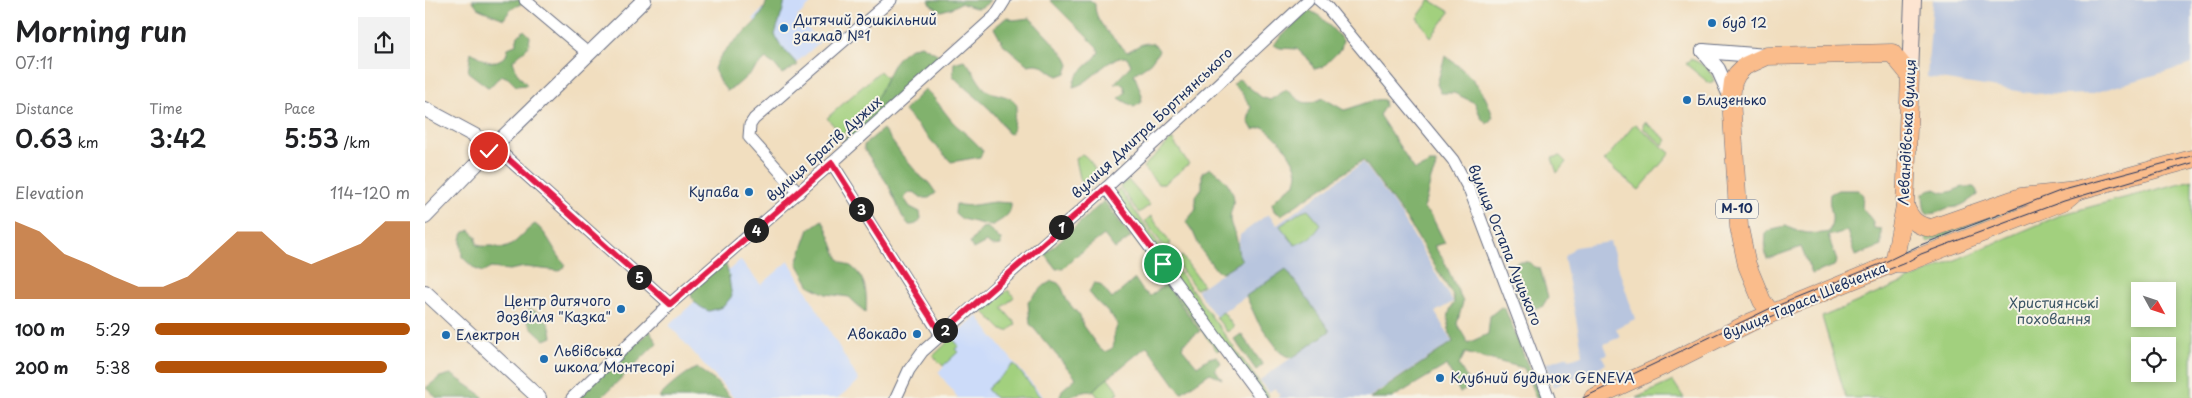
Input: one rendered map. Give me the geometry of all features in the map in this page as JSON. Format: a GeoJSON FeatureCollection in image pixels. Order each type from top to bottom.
{"type":"FeatureCollection","features":[{"type":"Feature","properties":{"kind":"main road","name":"Левандівська вулиця"},"geometry":{"type":"LineString","coordinates":[[1894,263],[1905,206],[1913,0]]}},
{"type":"Feature","properties":{"kind":"main road"},"geometry":{"type":"LineString","coordinates":[[1910,75],[1892,53],[1905,41],[1911,27]]}},
{"type":"Feature","properties":{"kind":"main road","name":"М-10"},"geometry":{"type":"LineString","coordinates":[[1771,314],[1762,301],[1747,265],[1739,227],[1731,98],[1733,82],[1737,74],[1745,66],[1767,56],[1892,53]]}},
{"type":"Feature","properties":{"kind":"main road","name":"вулиця Тараса Шевченка"},"geometry":{"type":"LineString","coordinates":[[1905,206],[1911,220],[1920,226],[1932,228],[2021,197],[2060,191],[2076,191],[2192,159]]}},
{"type":"Feature","properties":{"kind":"main road","name":"вулиця Тараса Шевченка"},"geometry":{"type":"LineString","coordinates":[[1593,398],[1771,314],[1894,263],[1905,263],[2064,201],[2076,191]]}},
{"type":"Feature","properties":{"kind":"street"},"geometry":{"type":"LineString","coordinates":[[525,0],[589,54]]}},
{"type":"Feature","properties":{"kind":"street"},"geometry":{"type":"LineString","coordinates":[[425,217],[494,146],[645,0]]}},
{"type":"Feature","properties":{"kind":"street"},"geometry":{"type":"LineString","coordinates":[[799,192],[749,137],[750,125],[754,119],[891,0]]}},
{"type":"Feature","properties":{"kind":"street","name":"вулиця Братів Дужих"},"geometry":{"type":"LineString","coordinates":[[572,398],[670,304],[832,163],[995,16],[1005,0]]}},
{"type":"Feature","properties":{"kind":"street","name":"вулиця Дмитра Бортнянського"},"geometry":{"type":"LineString","coordinates":[[896,398],[909,370],[922,352],[1106,188],[1308,0]]}},
{"type":"Feature","properties":{"kind":"street","name":"вулиця Остапа Луцького"},"geometry":{"type":"LineString","coordinates":[[1319,0],[1327,7],[1453,160],[1470,191],[1549,398]]}},
{"type":"Feature","properties":{"kind":"street"},"geometry":{"type":"LineString","coordinates":[[1731,98],[1718,69],[1703,51],[1767,56]]}},
{"type":"Feature","properties":{"kind":"street"},"geometry":{"type":"LineString","coordinates":[[425,109],[494,146],[670,304]]}},
{"type":"Feature","properties":{"kind":"street"},"geometry":{"type":"LineString","coordinates":[[832,163],[941,334]]}},
{"type":"Feature","properties":{"kind":"street"},"geometry":{"type":"LineString","coordinates":[[1106,188],[1261,398]]}},
{"type":"Feature","properties":{"kind":"street"},"geometry":{"type":"LineString","coordinates":[[425,292],[539,398]]}},
{"type":"Feature","properties":{"kind":"shaded area","name":"Дитячий дошкільний заклад №1"},"geometry":{"type":"Polygon","coordinates":[[[772,0],[815,0],[797,17],[820,42],[785,73],[762,48],[768,36],[753,19],[772,0]]]}},
{"type":"Feature","properties":{"kind":"shaded area"},"geometry":{"type":"Polygon","coordinates":[[[1933,0],[2192,0],[2192,64],[2090,94],[2030,93],[1927,77],[1933,0]]]}},
{"type":"Feature","properties":{"kind":"shaded area"},"geometry":{"type":"Polygon","coordinates":[[[1363,162],[1398,210],[1453,302],[1435,312],[1452,342],[1368,398],[1277,398],[1280,395],[1275,388],[1269,392],[1260,380],[1329,331],[1286,269],[1216,317],[1197,290],[1242,260],[1237,253],[1240,235],[1268,214],[1277,225],[1363,162]]]}},
{"type":"Feature","properties":{"kind":"shaded area"},"geometry":{"type":"Polygon","coordinates":[[[1610,242],[1635,319],[1616,328],[1620,337],[1604,344],[1608,354],[1602,356],[1606,364],[1554,387],[1546,363],[1568,356],[1569,359],[1583,355],[1564,257],[1575,247],[1610,242]]]}},
{"type":"Feature","properties":{"kind":"shaded area"},"geometry":{"type":"Polygon","coordinates":[[[740,260],[761,285],[789,261],[859,381],[838,398],[734,398],[669,325],[740,260]]]}},
{"type":"Feature","properties":{"kind":"shaded area"},"geometry":{"type":"Polygon","coordinates":[[[977,315],[1044,398],[958,398],[938,372],[944,367],[933,356],[977,315]]]}},
{"type":"Feature","properties":{"kind":"green space"},"geometry":{"type":"Polygon","coordinates":[[[472,0],[525,0],[527,3],[514,8],[504,19],[479,9],[472,0]]]}},
{"type":"Feature","properties":{"kind":"green space"},"geometry":{"type":"Polygon","coordinates":[[[767,0],[785,0],[775,35],[781,46],[798,65],[782,74],[775,65],[766,59],[736,86],[727,91],[714,69],[719,59],[733,42],[757,20],[767,0]]]}},
{"type":"Feature","properties":{"kind":"green space"},"geometry":{"type":"Polygon","coordinates":[[[929,0],[990,0],[983,7],[979,8],[960,3],[952,8],[941,11],[931,5],[929,0]]]}},
{"type":"Feature","properties":{"kind":"green space"},"geometry":{"type":"Polygon","coordinates":[[[1050,0],[1090,0],[1095,4],[1098,18],[1102,24],[1127,52],[1148,43],[1156,46],[1159,51],[1150,63],[1134,74],[1142,95],[1141,103],[1134,107],[1119,98],[1126,92],[1124,86],[1120,83],[1114,84],[1131,65],[1127,57],[1112,61],[1087,81],[1073,87],[1076,77],[1099,52],[1097,47],[1050,0]]]}},
{"type":"Feature","properties":{"kind":"green space"},"geometry":{"type":"Polygon","coordinates":[[[1430,0],[1450,12],[1431,37],[1417,18],[1430,0]]]}},
{"type":"Feature","properties":{"kind":"green space"},"geometry":{"type":"Polygon","coordinates":[[[1309,10],[1321,17],[1343,40],[1341,49],[1323,67],[1314,69],[1310,61],[1297,49],[1280,48],[1273,45],[1309,10]]]}},
{"type":"Feature","properties":{"kind":"green space"},"geometry":{"type":"Polygon","coordinates":[[[1007,17],[1013,20],[1030,18],[1066,57],[1069,65],[1066,73],[1058,76],[1041,65],[1028,65],[1003,44],[994,28],[1007,17]]]}},
{"type":"Feature","properties":{"kind":"green space"},"geometry":{"type":"Polygon","coordinates":[[[524,30],[530,36],[528,45],[513,61],[517,73],[527,85],[516,86],[508,78],[501,75],[489,88],[468,72],[471,52],[492,62],[501,59],[506,56],[508,48],[515,45],[518,36],[524,30]]]}},
{"type":"Feature","properties":{"kind":"green space"},"geometry":{"type":"Polygon","coordinates":[[[921,45],[939,55],[941,60],[845,145],[843,141],[873,103],[898,58],[911,48],[921,45]]]}},
{"type":"Feature","properties":{"kind":"green space"},"geometry":{"type":"Polygon","coordinates":[[[1445,56],[1469,75],[1485,97],[1493,117],[1487,124],[1481,118],[1475,103],[1454,93],[1441,93],[1437,84],[1445,56]]]}},
{"type":"Feature","properties":{"kind":"green space"},"geometry":{"type":"Polygon","coordinates":[[[1690,59],[1705,67],[1711,73],[1714,81],[1709,83],[1686,64],[1690,59]]]}},
{"type":"Feature","properties":{"kind":"green space"},"geometry":{"type":"Polygon","coordinates":[[[964,60],[985,89],[1009,98],[1016,103],[1017,109],[1013,129],[1010,134],[1007,133],[996,116],[953,76],[954,63],[964,60]]]}},
{"type":"Feature","properties":{"kind":"green space"},"geometry":{"type":"Polygon","coordinates":[[[880,71],[895,87],[842,135],[827,118],[880,71]]]}},
{"type":"Feature","properties":{"kind":"green space"},"geometry":{"type":"Polygon","coordinates":[[[1239,79],[1261,97],[1270,100],[1286,90],[1303,102],[1311,103],[1323,98],[1344,110],[1370,101],[1384,100],[1385,106],[1379,115],[1415,170],[1430,163],[1436,163],[1423,208],[1432,217],[1445,243],[1434,246],[1443,259],[1463,302],[1457,324],[1468,343],[1488,334],[1490,316],[1501,307],[1505,309],[1541,398],[1536,398],[1524,368],[1465,353],[1459,365],[1469,382],[1468,388],[1460,393],[1447,365],[1392,398],[1370,398],[1453,342],[1448,317],[1454,303],[1453,296],[1409,223],[1363,160],[1281,215],[1274,211],[1272,203],[1295,184],[1297,172],[1284,146],[1273,135],[1263,127],[1253,130],[1248,121],[1251,107],[1241,92],[1233,85],[1239,79]]]}},
{"type":"Feature","properties":{"kind":"green space"},"geometry":{"type":"Polygon","coordinates":[[[925,89],[953,122],[983,151],[980,157],[951,162],[904,111],[925,89]]]}},
{"type":"Feature","properties":{"kind":"green space"},"geometry":{"type":"Polygon","coordinates":[[[1645,122],[1667,140],[1663,145],[1644,129],[1643,125],[1645,122]]]}},
{"type":"Feature","properties":{"kind":"green space"},"geometry":{"type":"Polygon","coordinates":[[[1635,124],[1670,153],[1639,190],[1604,161],[1635,124]]]}},
{"type":"Feature","properties":{"kind":"green space"},"geometry":{"type":"Polygon","coordinates":[[[883,129],[902,155],[936,193],[929,198],[922,198],[914,192],[907,194],[904,198],[910,207],[920,212],[921,218],[918,223],[909,225],[902,216],[889,186],[864,149],[864,145],[883,129]]]}},
{"type":"Feature","properties":{"kind":"green space"},"geometry":{"type":"Polygon","coordinates":[[[1172,139],[1189,164],[1164,184],[1158,184],[1143,167],[1172,139]]]}},
{"type":"Feature","properties":{"kind":"green space"},"geometry":{"type":"Polygon","coordinates":[[[1082,154],[1093,165],[1098,180],[1089,188],[1085,188],[1080,178],[1076,159],[1082,154]]]}},
{"type":"Feature","properties":{"kind":"green space"},"geometry":{"type":"Polygon","coordinates":[[[1560,156],[1566,162],[1557,173],[1552,158],[1560,156]]]}},
{"type":"Feature","properties":{"kind":"green space"},"geometry":{"type":"Polygon","coordinates":[[[1210,168],[1225,180],[1233,194],[1234,201],[1230,221],[1242,260],[1223,272],[1217,271],[1201,250],[1186,222],[1196,209],[1195,197],[1202,188],[1202,173],[1210,168]]]}},
{"type":"Feature","properties":{"kind":"green space"},"geometry":{"type":"Polygon","coordinates":[[[1128,180],[1150,205],[1139,213],[1120,187],[1128,180]]]}},
{"type":"Feature","properties":{"kind":"green space","name":"Християнські поховання"},"geometry":{"type":"Polygon","coordinates":[[[2192,180],[2192,398],[1846,398],[1822,317],[2063,214],[2192,180]]]}},
{"type":"Feature","properties":{"kind":"green space"},"geometry":{"type":"Polygon","coordinates":[[[1964,187],[1974,187],[1977,195],[1956,207],[1930,214],[1925,210],[1923,194],[1931,189],[1951,192],[1964,187]]]}},
{"type":"Feature","properties":{"kind":"green space"},"geometry":{"type":"Polygon","coordinates":[[[1119,189],[1269,396],[1261,398],[1222,347],[1217,351],[1106,200],[1119,189]]]}},
{"type":"Feature","properties":{"kind":"green space"},"geometry":{"type":"Polygon","coordinates":[[[1838,190],[1858,190],[1863,195],[1862,208],[1872,220],[1874,228],[1881,229],[1881,246],[1855,256],[1847,231],[1828,236],[1837,261],[1834,266],[1812,274],[1801,247],[1767,259],[1765,250],[1766,233],[1772,229],[1786,226],[1807,233],[1829,232],[1832,220],[1830,194],[1838,190]]]}},
{"type":"Feature","properties":{"kind":"green space"},"geometry":{"type":"Polygon","coordinates":[[[1104,201],[1131,237],[1115,249],[1104,235],[1064,268],[1056,269],[1045,254],[1104,201]]]}},
{"type":"Feature","properties":{"kind":"green space"},"geometry":{"type":"Polygon","coordinates":[[[995,202],[1011,203],[1011,207],[1005,217],[991,226],[962,219],[955,213],[956,204],[971,205],[995,202]]]}},
{"type":"Feature","properties":{"kind":"green space"},"geometry":{"type":"Polygon","coordinates":[[[2015,208],[1927,242],[1926,236],[2015,208]]]}},
{"type":"Feature","properties":{"kind":"green space"},"geometry":{"type":"Polygon","coordinates":[[[1308,209],[1321,224],[1310,237],[1295,245],[1280,226],[1308,209]]]}},
{"type":"Feature","properties":{"kind":"green space"},"geometry":{"type":"Polygon","coordinates":[[[1151,216],[1171,244],[1165,248],[1145,221],[1151,216]]]}},
{"type":"Feature","properties":{"kind":"green space"},"geometry":{"type":"Polygon","coordinates":[[[822,220],[839,259],[852,267],[861,277],[866,294],[866,313],[849,297],[826,294],[810,286],[797,263],[809,229],[822,220]]]}},
{"type":"Feature","properties":{"kind":"green space"},"geometry":{"type":"Polygon","coordinates":[[[535,224],[544,233],[566,265],[560,271],[525,267],[509,270],[491,268],[483,272],[475,269],[462,257],[461,242],[463,233],[470,230],[476,237],[477,245],[504,248],[512,244],[535,224]]]}},
{"type":"Feature","properties":{"kind":"green space"},"geometry":{"type":"Polygon","coordinates":[[[987,227],[1001,240],[1001,245],[992,246],[986,242],[973,249],[970,243],[982,228],[987,227]]]}},
{"type":"Feature","properties":{"kind":"green space"},"geometry":{"type":"Polygon","coordinates":[[[1182,256],[1203,285],[1196,289],[1175,261],[1182,256]]]}},
{"type":"Feature","properties":{"kind":"green space"},"geometry":{"type":"Polygon","coordinates":[[[1517,262],[1529,262],[1534,267],[1540,268],[1548,297],[1542,307],[1528,309],[1521,305],[1510,268],[1517,262]]]}},
{"type":"Feature","properties":{"kind":"green space"},"geometry":{"type":"Polygon","coordinates":[[[725,263],[732,296],[723,307],[709,311],[697,304],[690,291],[725,263]]]}},
{"type":"Feature","properties":{"kind":"green space"},"geometry":{"type":"Polygon","coordinates":[[[1286,269],[1330,331],[1292,358],[1281,353],[1258,322],[1246,296],[1286,269]]]}},
{"type":"Feature","properties":{"kind":"green space"},"geometry":{"type":"Polygon","coordinates":[[[1135,279],[1143,291],[1150,296],[1166,284],[1200,331],[1184,343],[1182,348],[1197,366],[1209,358],[1217,356],[1221,363],[1215,369],[1222,379],[1210,373],[1181,393],[1147,346],[1092,391],[1061,398],[1062,390],[1076,378],[1030,324],[1028,301],[1045,285],[1052,281],[1058,283],[1067,301],[1080,316],[1083,326],[1104,352],[1113,347],[1114,334],[1118,324],[1089,292],[1094,283],[1100,284],[1112,299],[1135,279]]]}},
{"type":"Feature","properties":{"kind":"green space"},"geometry":{"type":"Polygon","coordinates":[[[1008,290],[1014,297],[1002,308],[1016,324],[1008,331],[1002,330],[983,311],[1008,290]]]}},
{"type":"Feature","properties":{"kind":"green space"},"geometry":{"type":"Polygon","coordinates":[[[530,309],[539,313],[545,319],[550,327],[552,337],[545,340],[532,328],[525,316],[530,309]]]}},
{"type":"Feature","properties":{"kind":"green space"},"geometry":{"type":"Polygon","coordinates":[[[1223,312],[1234,327],[1227,332],[1216,317],[1223,312]]]}},
{"type":"Feature","properties":{"kind":"green space"},"geometry":{"type":"Polygon","coordinates":[[[650,331],[657,343],[601,398],[574,398],[650,331]]]}},
{"type":"Feature","properties":{"kind":"green space"},"geometry":{"type":"Polygon","coordinates":[[[1241,334],[1263,365],[1256,370],[1234,339],[1241,334]]]}},
{"type":"Feature","properties":{"kind":"green space"},"geometry":{"type":"Polygon","coordinates":[[[952,338],[959,346],[955,349],[958,352],[943,366],[933,356],[952,338]]]}},
{"type":"Feature","properties":{"kind":"green space"},"geometry":{"type":"Polygon","coordinates":[[[1014,364],[1041,398],[995,398],[987,389],[1014,364]]]}},
{"type":"Feature","properties":{"kind":"green space"},"geometry":{"type":"Polygon","coordinates":[[[697,368],[715,381],[731,398],[660,398],[678,380],[697,368]]]}},
{"type":"Feature","properties":{"kind":"green space"},"geometry":{"type":"Polygon","coordinates":[[[451,374],[484,398],[437,398],[426,388],[440,377],[451,374]]]}},
{"type":"Feature","properties":{"kind":"green space"},"geometry":{"type":"Polygon","coordinates":[[[1108,378],[1119,392],[1113,398],[1099,398],[1093,390],[1108,378]]]}},
{"type":"Feature","properties":{"kind":"green space"},"geometry":{"type":"Polygon","coordinates":[[[1673,381],[1684,398],[1636,398],[1673,381]]]}},
{"type":"Feature","properties":{"kind":"tram line"},"geometry":{"type":"LineString","coordinates":[[1583,398],[1769,309],[1883,263],[1918,246],[2060,191],[2192,156]]}},
{"type":"Feature","properties":{"kind":"tram line"},"geometry":{"type":"LineString","coordinates":[[1758,322],[1905,263],[1921,254],[2064,201],[2192,163]]}},
{"type":"Feature","properties":{"kind":"place","name":"буд 12"},"geometry":{"type":"Point","coordinates":[1712,23]}},
{"type":"Feature","properties":{"kind":"place","name":"Дитячий дошкільний заклад №1"},"geometry":{"type":"Point","coordinates":[784,28]}},
{"type":"Feature","properties":{"kind":"place","name":"Близенько"},"geometry":{"type":"Point","coordinates":[1687,100]}},
{"type":"Feature","properties":{"kind":"place","name":"Купава"},"geometry":{"type":"Point","coordinates":[749,192]}},
{"type":"Feature","properties":{"kind":"place","name":"Центр дитячого дозвілля \"Казка\""},"geometry":{"type":"Point","coordinates":[621,309]}},
{"type":"Feature","properties":{"kind":"place","name":"Авокадо"},"geometry":{"type":"Point","coordinates":[917,334]}},
{"type":"Feature","properties":{"kind":"place","name":"Електрон"},"geometry":{"type":"Point","coordinates":[446,335]}},
{"type":"Feature","properties":{"kind":"place","name":"Львівська школа Монтесорі"},"geometry":{"type":"Point","coordinates":[544,359]}},
{"type":"Feature","properties":{"kind":"place","name":"Клубний будинок GENEVA"},"geometry":{"type":"Point","coordinates":[1440,378]}},
{"type":"Feature","properties":{"kind":"route"},"geometry":{"type":"LineString","coordinates":[[489,151],[494,146],[670,304],[832,163],[941,334],[1106,188],[1163,264]]}}]}
